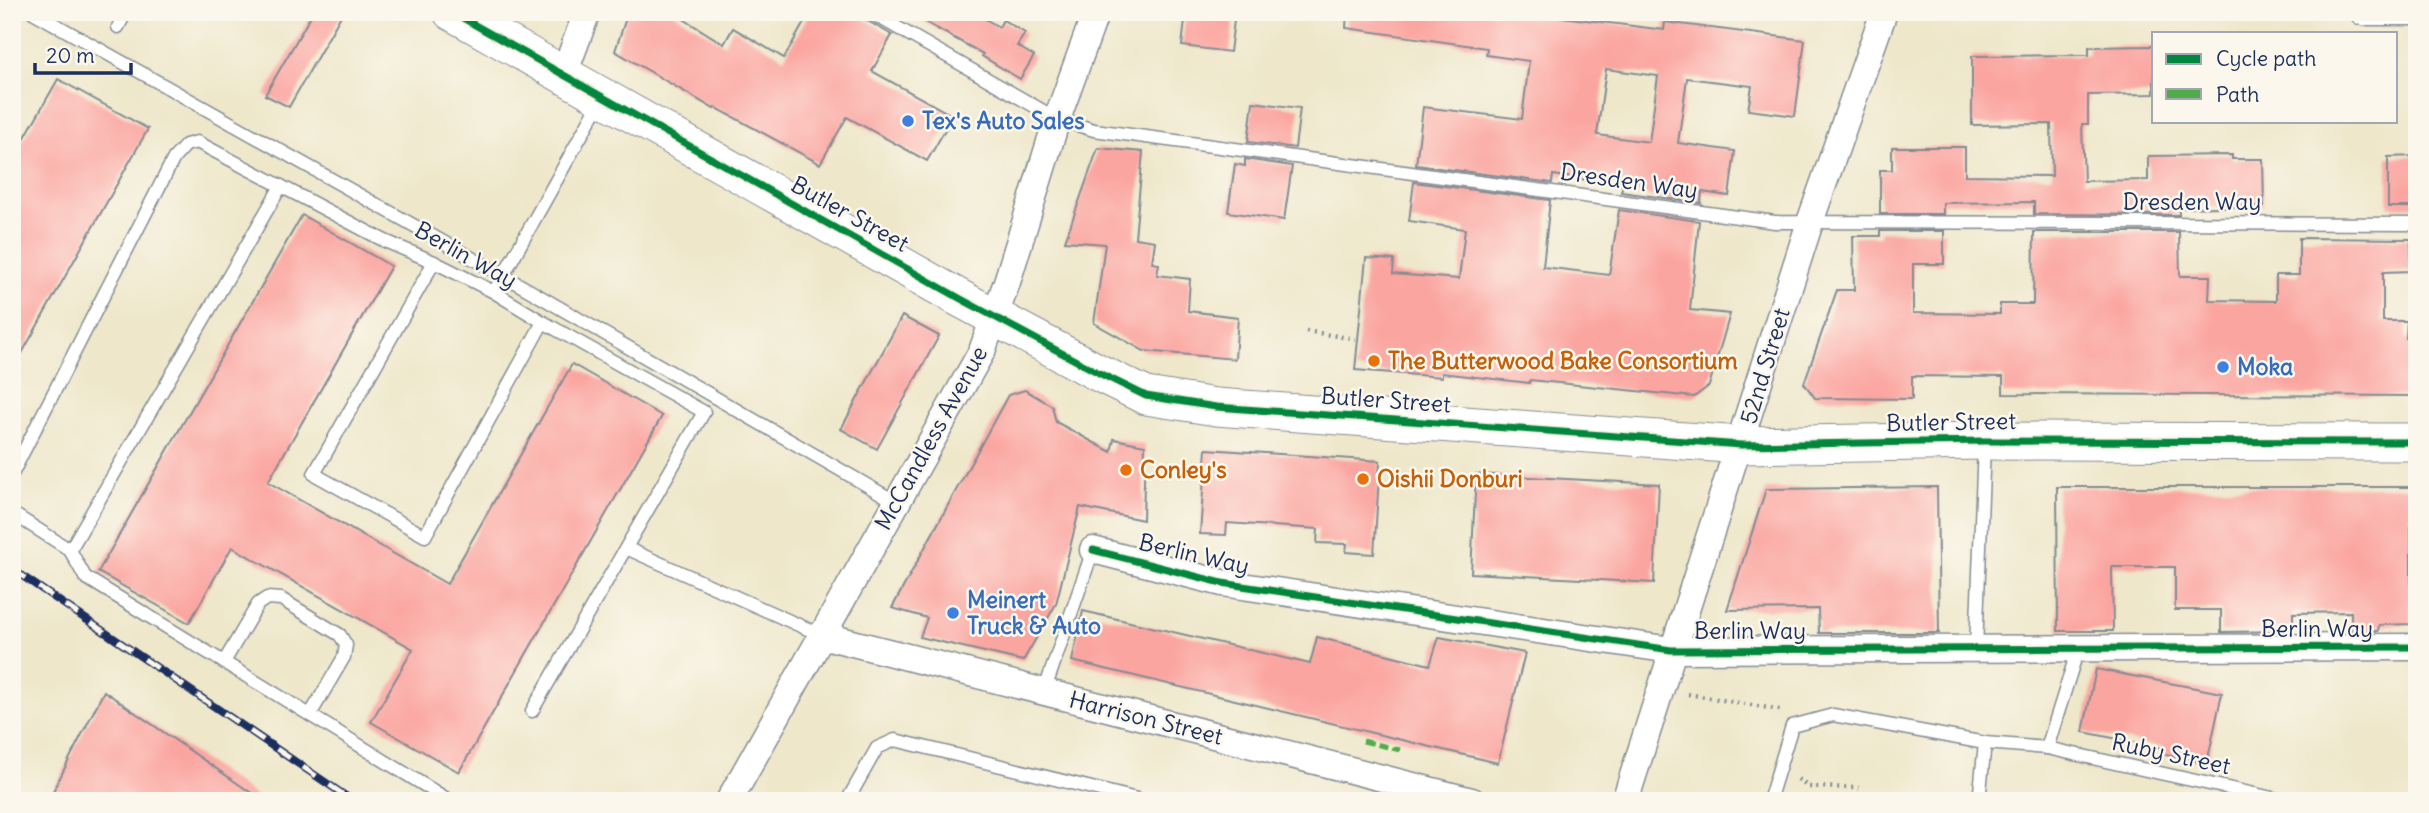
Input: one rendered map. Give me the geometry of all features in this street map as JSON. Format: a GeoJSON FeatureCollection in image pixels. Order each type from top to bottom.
{"type":"FeatureCollection","features":[{"type":"Feature","properties":{"kind":"main road","name":"Butler Street"},"geometry":{"type":"LineString","coordinates":[[452,12],[994,317],[1146,396],[1216,407],[1741,445],[1984,441],[2417,442]]}},
{"type":"Feature","properties":{"kind":"street"},"geometry":{"type":"LineString","coordinates":[[564,74],[586,12]]}},
{"type":"Feature","properties":{"kind":"street","name":"McCandless Avenue"},"geometry":{"type":"LineString","coordinates":[[729,801],[982,351],[1096,12]]}},
{"type":"Feature","properties":{"kind":"street","name":"52nd Street"},"geometry":{"type":"LineString","coordinates":[[1625,801],[1671,650],[1741,445],[1810,222],[1884,12]]}},
{"type":"Feature","properties":{"kind":"street"},"geometry":{"type":"LineString","coordinates":[[2363,12],[2417,12]]}},
{"type":"Feature","properties":{"kind":"street","name":"Berlin Way"},"geometry":{"type":"LineString","coordinates":[[1093,550],[1222,583],[1671,650],[2417,648]]}},
{"type":"Feature","properties":{"kind":"street","name":"Harrison Street"},"geometry":{"type":"LineString","coordinates":[[821,635],[1472,801]]}},
{"type":"Feature","properties":{"kind":"lane","name":"Berlin Way"},"geometry":{"type":"LineString","coordinates":[[33,12],[503,276],[896,502]]}},
{"type":"Feature","properties":{"kind":"lane"},"geometry":{"type":"LineString","coordinates":[[118,27],[126,12]]}},
{"type":"Feature","properties":{"kind":"lane","name":"Dresden Way"},"geometry":{"type":"LineString","coordinates":[[870,12],[1058,119],[1108,132],[1775,222],[2417,224]]}},
{"type":"Feature","properties":{"kind":"lane"},"geometry":{"type":"LineString","coordinates":[[494,292],[603,97]]}},
{"type":"Feature","properties":{"kind":"lane"},"geometry":{"type":"LineString","coordinates":[[12,474],[174,158],[186,145],[197,142],[384,241],[494,292],[704,412],[532,711]]}},
{"type":"Feature","properties":{"kind":"lane"},"geometry":{"type":"LineString","coordinates":[[71,550],[281,186]]}},
{"type":"Feature","properties":{"kind":"lane"},"geometry":{"type":"LineString","coordinates":[[434,262],[314,474],[425,536],[543,322]]}},
{"type":"Feature","properties":{"kind":"lane"},"geometry":{"type":"LineString","coordinates":[[1976,651],[1984,441]]}},
{"type":"Feature","properties":{"kind":"lane"},"geometry":{"type":"LineString","coordinates":[[12,513],[71,550],[85,577],[450,801]]}},
{"type":"Feature","properties":{"kind":"lane"},"geometry":{"type":"LineString","coordinates":[[626,548],[821,635]]}},
{"type":"Feature","properties":{"kind":"lane"},"geometry":{"type":"LineString","coordinates":[[1044,692],[1093,550]]}},
{"type":"Feature","properties":{"kind":"lane"},"geometry":{"type":"LineString","coordinates":[[224,662],[258,604],[267,598],[281,599],[340,635],[346,645],[344,657],[310,715]]}},
{"type":"Feature","properties":{"kind":"lane"},"geometry":{"type":"LineString","coordinates":[[2047,748],[2078,649]]}},
{"type":"Feature","properties":{"kind":"lane","name":"Ruby Street"},"geometry":{"type":"LineString","coordinates":[[1769,801],[1792,726],[1833,715],[1985,743],[2047,748],[2286,801]]}},
{"type":"Feature","properties":{"kind":"lane"},"geometry":{"type":"LineString","coordinates":[[846,801],[877,748],[895,740],[1145,801]]}},
{"type":"Feature","properties":{"kind":"lane"},"geometry":{"type":"LineString","coordinates":[[1979,801],[1985,743]]}},
{"type":"Feature","properties":{"kind":"path"},"geometry":{"type":"LineString","coordinates":[[1306,331],[1355,339]]}},
{"type":"Feature","properties":{"kind":"path"},"geometry":{"type":"LineString","coordinates":[[1687,694],[1781,710]]}},
{"type":"Feature","properties":{"kind":"path"},"geometry":{"type":"LineString","coordinates":[[1796,769],[1798,779],[1808,787],[1859,788]]}},
{"type":"Feature","properties":{"kind":"building"},"geometry":{"type":"Polygon","coordinates":[[[313,12],[343,12],[289,107],[265,95],[313,12]]]}},
{"type":"Feature","properties":{"kind":"building"},"geometry":{"type":"Polygon","coordinates":[[[628,12],[672,12],[724,44],[733,28],[784,58],[810,12],[861,12],[866,20],[892,35],[872,71],[953,116],[927,161],[847,117],[820,164],[715,107],[714,109],[615,51],[628,12]]]}},
{"type":"Feature","properties":{"kind":"building"},"geometry":{"type":"Polygon","coordinates":[[[907,12],[973,12],[999,27],[1003,20],[1025,33],[1017,46],[1034,56],[1020,79],[982,56],[983,54],[907,12]]]}},
{"type":"Feature","properties":{"kind":"building"},"geometry":{"type":"Polygon","coordinates":[[[1186,12],[1235,12],[1230,52],[1182,46],[1186,12]]]}},
{"type":"Feature","properties":{"kind":"building"},"geometry":{"type":"Polygon","coordinates":[[[1347,12],[1523,12],[1664,30],[1665,22],[1805,40],[1795,116],[1748,110],[1752,86],[1687,78],[1678,143],[1735,151],[1729,196],[1702,192],[1701,203],[1621,192],[1623,185],[1553,175],[1552,183],[1416,165],[1423,107],[1522,119],[1529,61],[1486,55],[1487,48],[1346,28],[1347,12]],[[1606,69],[1597,135],[1649,142],[1658,76],[1606,69]]]}},
{"type":"Feature","properties":{"kind":"building"},"geometry":{"type":"Polygon","coordinates":[[[2152,46],[2152,94],[2088,95],[2088,124],[2082,124],[2084,181],[2148,180],[2148,156],[2232,155],[2232,159],[2263,159],[2264,206],[2179,208],[2179,215],[2034,214],[2034,202],[1943,203],[1943,214],[1880,214],[1880,170],[1892,170],[1892,147],[1965,147],[1965,175],[2052,176],[2051,124],[1972,125],[1972,56],[2089,55],[2089,47],[2152,46]]]}},
{"type":"Feature","properties":{"kind":"building"},"geometry":{"type":"Polygon","coordinates":[[[58,79],[148,129],[12,371],[12,160],[58,79]]]}},
{"type":"Feature","properties":{"kind":"building"},"geometry":{"type":"Polygon","coordinates":[[[1253,102],[1300,108],[1295,148],[1248,142],[1253,102]]]}},
{"type":"Feature","properties":{"kind":"building"},"geometry":{"type":"Polygon","coordinates":[[[1098,148],[1143,152],[1135,238],[1155,241],[1152,263],[1159,264],[1157,275],[1190,279],[1188,311],[1238,317],[1235,359],[1144,351],[1094,323],[1105,244],[1065,241],[1098,148]]]}},
{"type":"Feature","properties":{"kind":"building"},"geometry":{"type":"Polygon","coordinates":[[[2417,156],[2417,207],[2388,207],[2388,157],[2417,156]]]}},
{"type":"Feature","properties":{"kind":"building"},"geometry":{"type":"Polygon","coordinates":[[[1245,159],[1292,166],[1284,220],[1228,212],[1235,164],[1245,166],[1245,159]]]}},
{"type":"Feature","properties":{"kind":"building"},"geometry":{"type":"Polygon","coordinates":[[[1414,182],[1550,200],[1543,267],[1609,275],[1619,210],[1699,221],[1690,310],[1730,314],[1709,386],[1694,397],[1530,380],[1529,383],[1442,373],[1442,377],[1355,370],[1366,258],[1394,260],[1393,274],[1459,279],[1465,229],[1409,221],[1414,182]]]}},
{"type":"Feature","properties":{"kind":"building"},"geometry":{"type":"Polygon","coordinates":[[[302,215],[391,266],[268,482],[447,584],[572,364],[662,416],[459,772],[371,722],[413,649],[232,547],[189,623],[98,572],[302,215]]]}},
{"type":"Feature","properties":{"kind":"building"},"geometry":{"type":"Polygon","coordinates":[[[1880,231],[1944,231],[1944,264],[1913,264],[1913,313],[2000,314],[2000,304],[2033,304],[2034,232],[2179,232],[2180,276],[2210,276],[2209,300],[2276,301],[2276,275],[2299,275],[2299,238],[2411,239],[2412,271],[2383,272],[2383,321],[2407,321],[2406,338],[2417,338],[2417,396],[2003,394],[2003,377],[1912,376],[1912,399],[1815,398],[1804,383],[1837,290],[1854,290],[1853,236],[1880,236],[1880,231]]]}},
{"type":"Feature","properties":{"kind":"building"},"geometry":{"type":"Polygon","coordinates":[[[902,316],[939,336],[877,449],[841,429],[902,316]]]}},
{"type":"Feature","properties":{"kind":"building"},"geometry":{"type":"Polygon","coordinates":[[[1025,390],[1052,406],[1056,422],[1111,452],[1114,439],[1145,445],[1143,520],[1080,507],[1056,604],[1023,661],[920,637],[927,618],[892,608],[1008,395],[1025,390]]]}},
{"type":"Feature","properties":{"kind":"building"},"geometry":{"type":"Polygon","coordinates":[[[1206,449],[1380,461],[1374,554],[1346,552],[1347,544],[1317,543],[1318,529],[1227,523],[1226,535],[1200,534],[1206,449]]]}},
{"type":"Feature","properties":{"kind":"building"},"geometry":{"type":"Polygon","coordinates":[[[1476,474],[1659,484],[1654,583],[1471,573],[1476,474]]]}},
{"type":"Feature","properties":{"kind":"building"},"geometry":{"type":"Polygon","coordinates":[[[1937,487],[1939,633],[1819,633],[1818,609],[1727,610],[1766,489],[1937,487]]]}},
{"type":"Feature","properties":{"kind":"building"},"geometry":{"type":"Polygon","coordinates":[[[2057,487],[2411,487],[2411,624],[2379,625],[2378,631],[2351,631],[2351,612],[2293,613],[2293,631],[2221,632],[2221,610],[2175,610],[2175,567],[2112,567],[2113,631],[2058,631],[2057,487]]]}},
{"type":"Feature","properties":{"kind":"building"},"geometry":{"type":"Polygon","coordinates":[[[1083,611],[1310,664],[1317,637],[1430,665],[1439,637],[1525,653],[1498,763],[1072,661],[1083,611]]]}},
{"type":"Feature","properties":{"kind":"building"},"geometry":{"type":"Polygon","coordinates":[[[2096,669],[2222,693],[2207,763],[2161,754],[2163,748],[2083,732],[2096,669]]]}},
{"type":"Feature","properties":{"kind":"building"},"geometry":{"type":"Polygon","coordinates":[[[104,691],[263,801],[48,801],[104,691]]]}},
{"type":"Feature","properties":{"kind":"railway"},"geometry":{"type":"LineString","coordinates":[[12,569],[353,801]]}},
{"type":"Feature","properties":{"kind":"marked path"},"geometry":{"type":"LineString","coordinates":[[1363,741],[1400,750]]}},
{"type":"Feature","properties":{"kind":"cycle path"},"geometry":{"type":"LineString","coordinates":[[452,12],[961,299],[1146,396],[1216,407],[1741,445],[1984,441],[2417,442]]}},
{"type":"Feature","properties":{"kind":"cycle path"},"geometry":{"type":"LineString","coordinates":[[1093,550],[1222,583],[1671,650],[2417,647]]}},
{"type":"Feature","properties":{"kind":"place","name":"Tex's Auto Sales"},"geometry":{"type":"Point","coordinates":[908,121]}},
{"type":"Feature","properties":{"kind":"place","name":"The Butterwood Bake Consortium"},"geometry":{"type":"Point","coordinates":[1374,361]}},
{"type":"Feature","properties":{"kind":"place","name":"Moka"},"geometry":{"type":"Point","coordinates":[2223,367]}},
{"type":"Feature","properties":{"kind":"place","name":"Conley's"},"geometry":{"type":"Point","coordinates":[1126,470]}},
{"type":"Feature","properties":{"kind":"place","name":"Oishii Donburi"},"geometry":{"type":"Point","coordinates":[1363,479]}},
{"type":"Feature","properties":{"kind":"place","name":"Meinert Truck & Auto"},"geometry":{"type":"Point","coordinates":[953,613]}}]}
